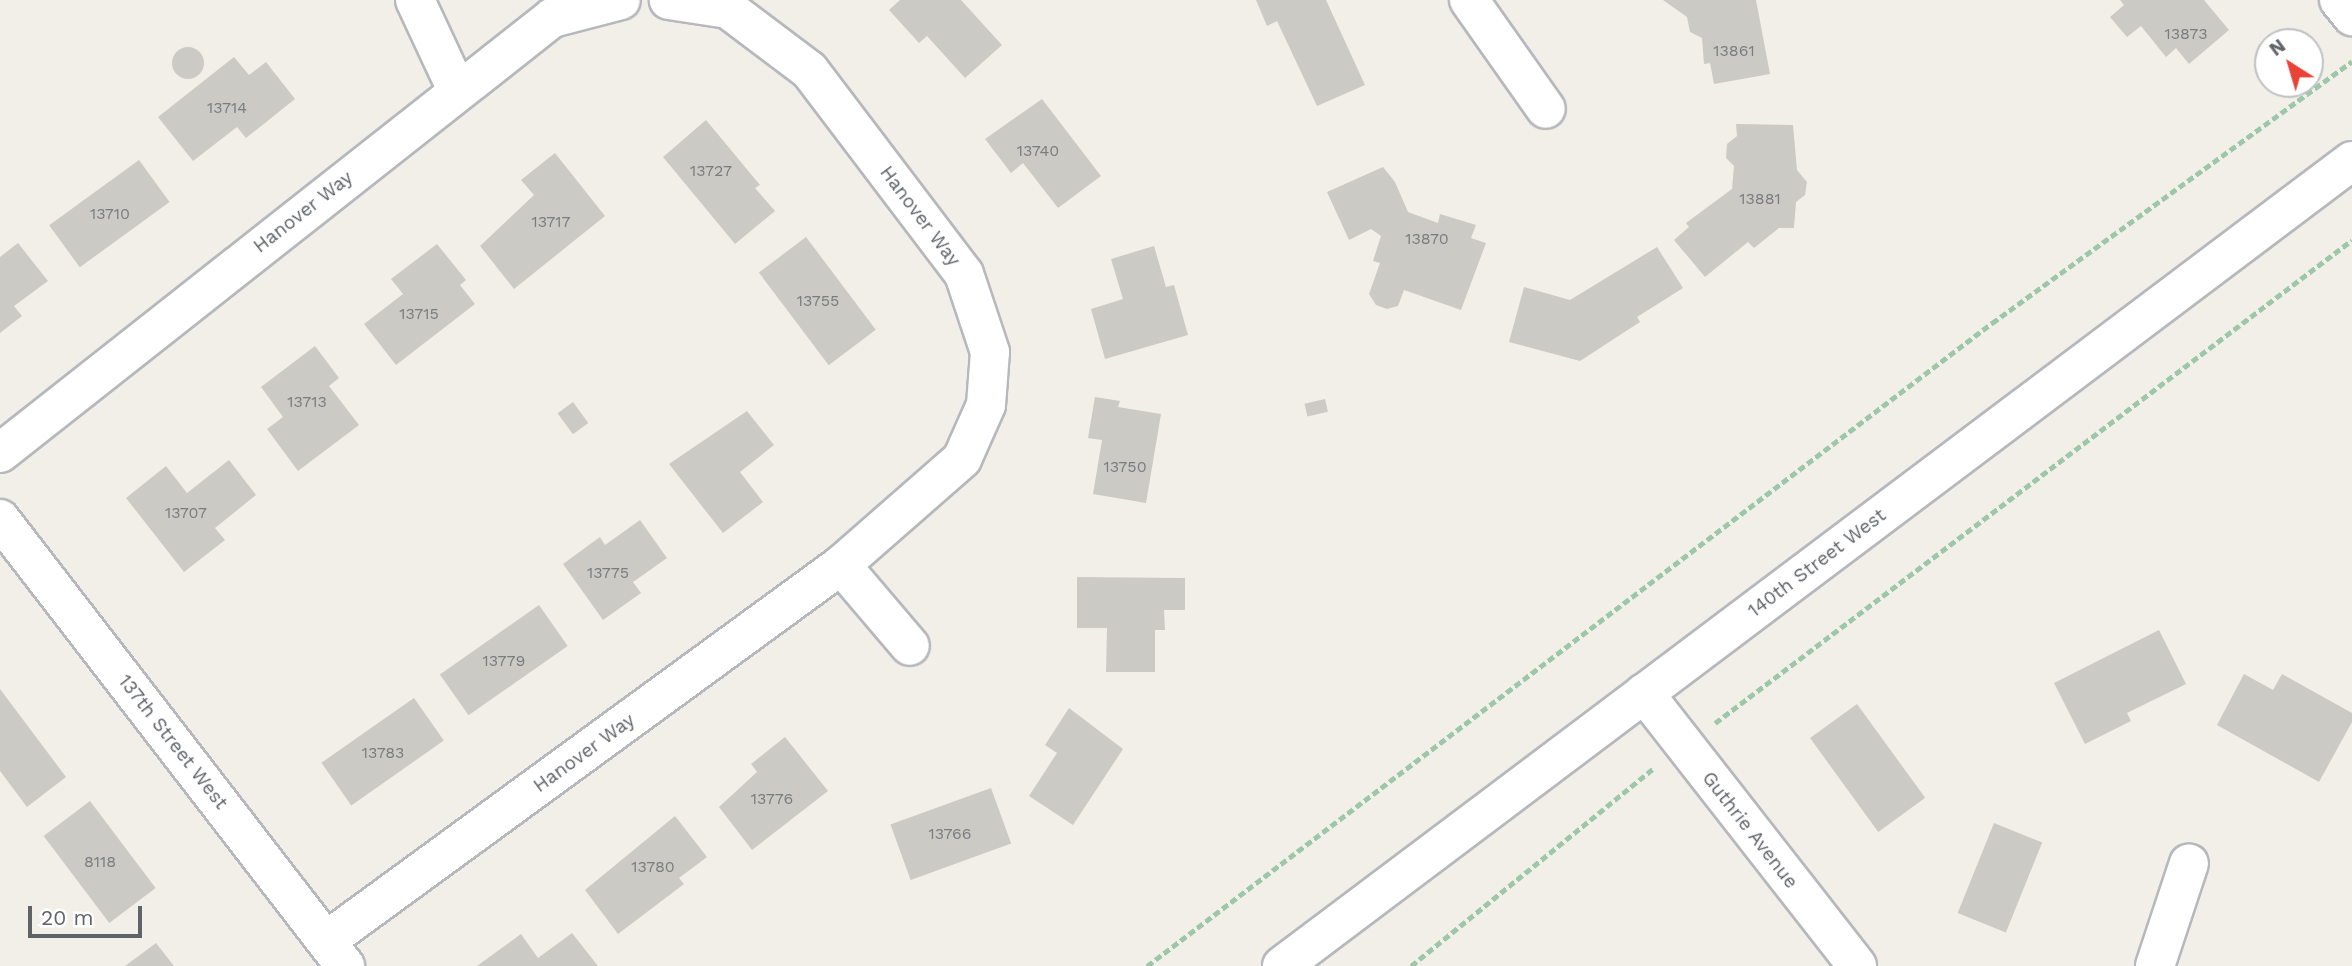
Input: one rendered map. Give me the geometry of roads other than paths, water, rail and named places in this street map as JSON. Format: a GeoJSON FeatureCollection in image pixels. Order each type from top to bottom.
{"type":"FeatureCollection","features":[{"type":"Feature","properties":{"kind":"street"},"geometry":{"type":"LineString","coordinates":[[415,0],[457,90]]}},
{"type":"Feature","properties":{"kind":"street","name":"Hanover Way"},"geometry":{"type":"LineString","coordinates":[[0,453],[457,90],[552,18],[621,0]]}},
{"type":"Feature","properties":{"kind":"street","name":"Hanover Way"},"geometry":{"type":"LineString","coordinates":[[336,954],[841,565],[962,459],[986,405],[990,352],[964,274],[809,70],[729,9],[669,0]]}},
{"type":"Feature","properties":{"kind":"street"},"geometry":{"type":"LineString","coordinates":[[1469,0],[1546,109]]}},
{"type":"Feature","properties":{"kind":"street"},"geometry":{"type":"LineString","coordinates":[[2339,0],[2352,16]]}},
{"type":"Feature","properties":{"kind":"street","name":"140th Street West"},"geometry":{"type":"LineString","coordinates":[[1282,966],[2352,161]]}},
{"type":"Feature","properties":{"kind":"street","name":"137th Street West"},"geometry":{"type":"LineString","coordinates":[[0,519],[336,954]]}},
{"type":"Feature","properties":{"kind":"street"},"geometry":{"type":"LineString","coordinates":[[841,565],[910,646]]}},
{"type":"Feature","properties":{"kind":"street","name":"Guthrie Avenue"},"geometry":{"type":"LineString","coordinates":[[1644,693],[1857,966]]}},
{"type":"Feature","properties":{"kind":"street"},"geometry":{"type":"LineString","coordinates":[[2155,966],[2189,863]]}}]}
